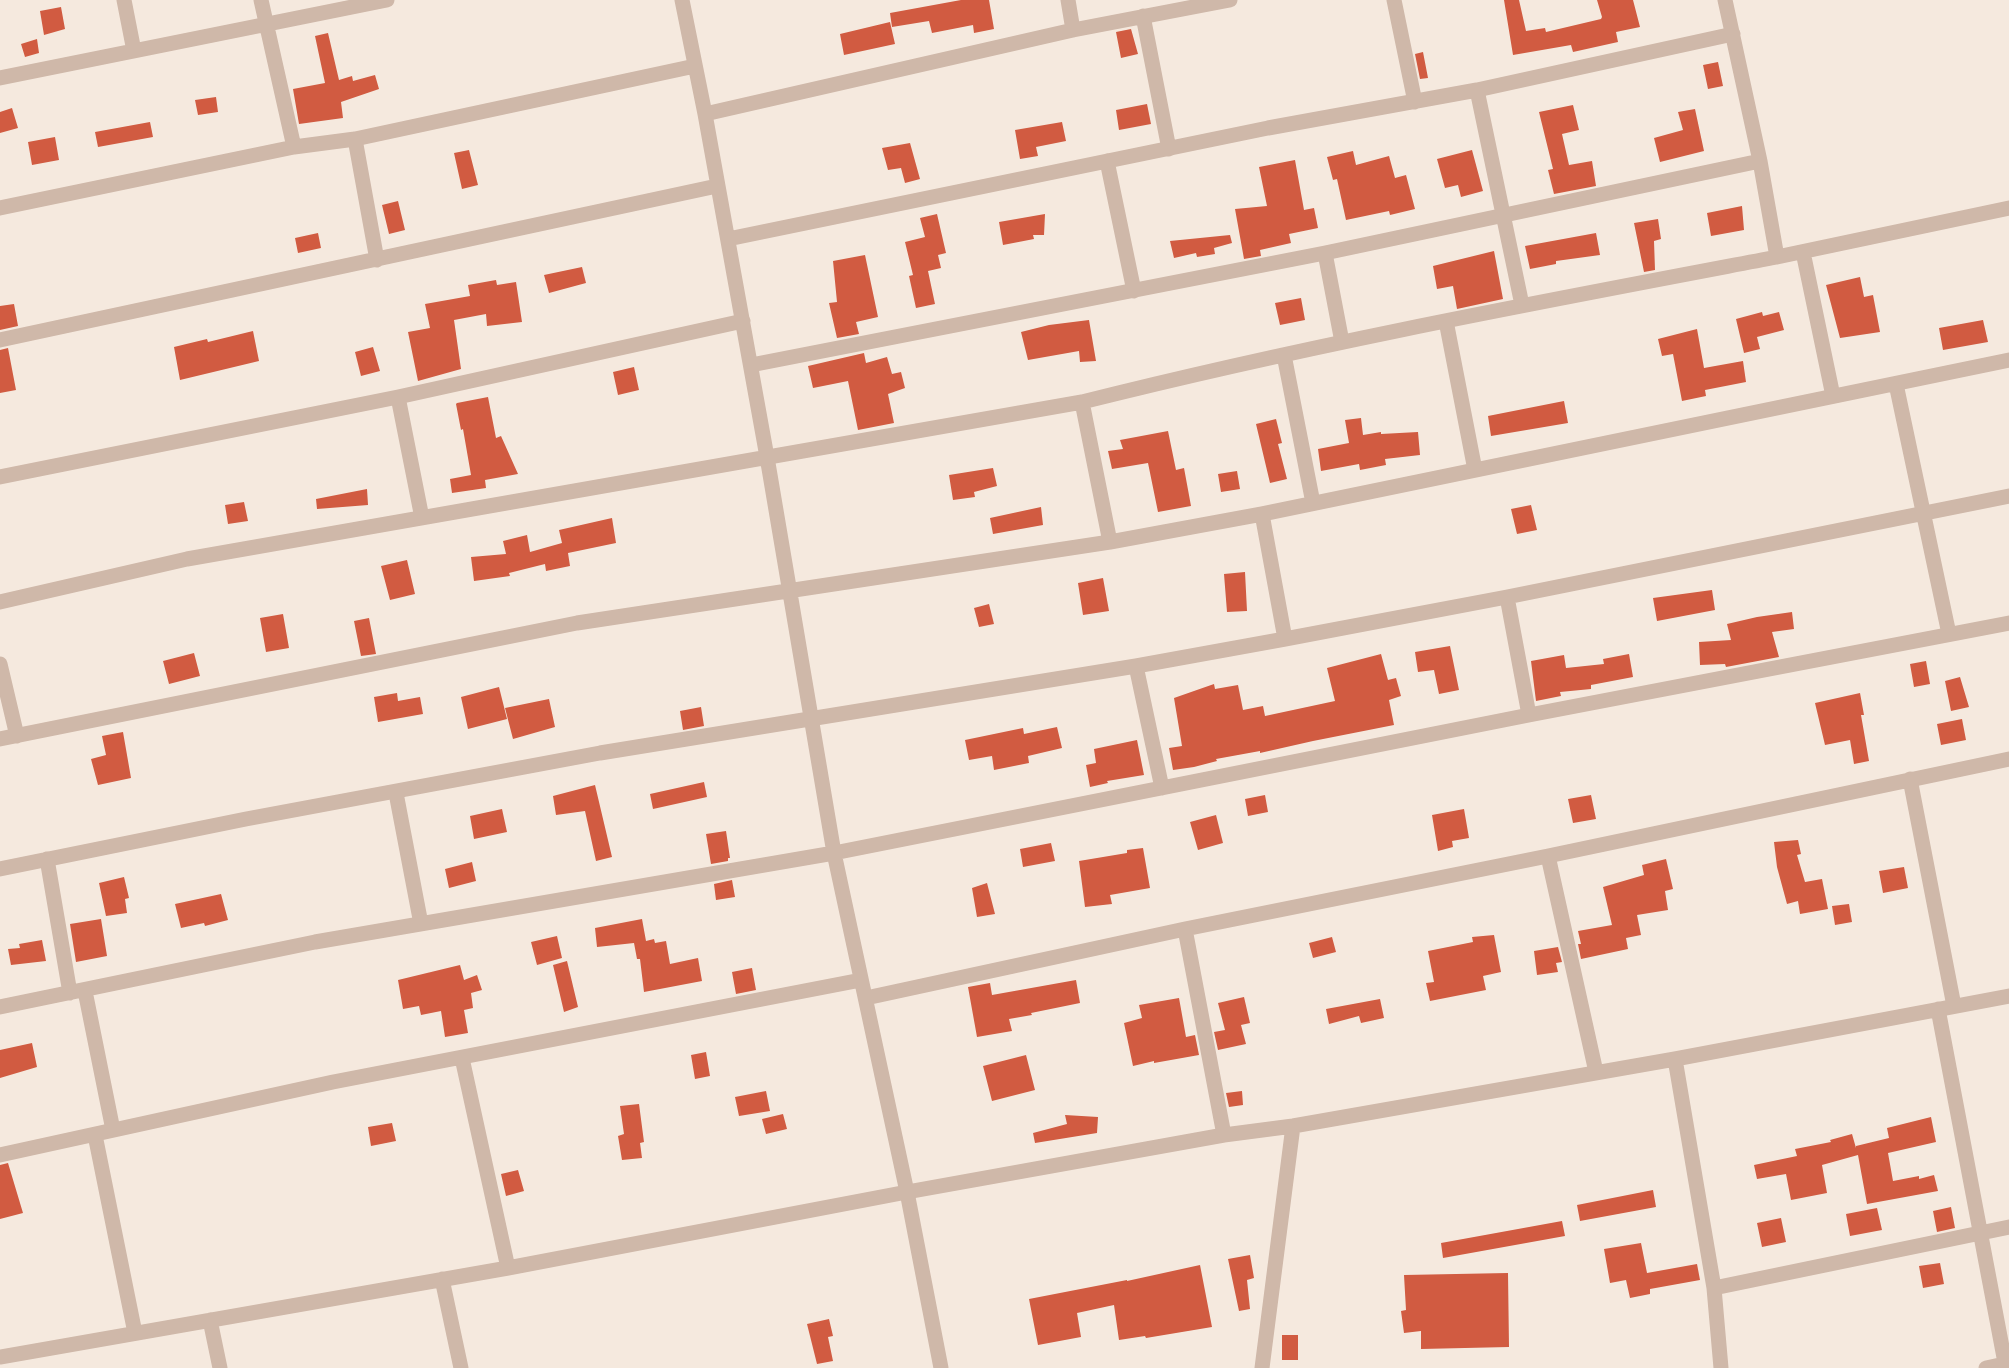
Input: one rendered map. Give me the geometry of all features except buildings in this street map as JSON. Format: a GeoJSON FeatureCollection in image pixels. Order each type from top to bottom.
{"type":"FeatureCollection","features":[{"type":"Feature","properties":{"kind":"street"},"geometry":{"type":"LineString","coordinates":[[124,0],[134,51]]}},
{"type":"Feature","properties":{"kind":"street"},"geometry":{"type":"LineString","coordinates":[[261,0],[294,147]]}},
{"type":"Feature","properties":{"kind":"street"},"geometry":{"type":"LineString","coordinates":[[0,78],[387,0]]}},
{"type":"Feature","properties":{"kind":"street"},"geometry":{"type":"LineString","coordinates":[[682,0],[751,365],[834,854],[907,1192],[941,1368]]}},
{"type":"Feature","properties":{"kind":"street"},"geometry":{"type":"LineString","coordinates":[[1068,0],[1073,30]]}},
{"type":"Feature","properties":{"kind":"street"},"geometry":{"type":"LineString","coordinates":[[705,114],[1073,30],[1230,0]]}},
{"type":"Feature","properties":{"kind":"street"},"geometry":{"type":"LineString","coordinates":[[1394,0],[1415,102]]}},
{"type":"Feature","properties":{"kind":"street"},"geometry":{"type":"LineString","coordinates":[[1725,0],[1760,161],[1777,257]]}},
{"type":"Feature","properties":{"kind":"street"},"geometry":{"type":"LineString","coordinates":[[1143,16],[1169,149]]}},
{"type":"Feature","properties":{"kind":"street"},"geometry":{"type":"LineString","coordinates":[[728,239],[1268,128],[1477,90],[1733,34]]}},
{"type":"Feature","properties":{"kind":"street"},"geometry":{"type":"LineString","coordinates":[[0,207],[294,147],[355,139],[695,66]]}},
{"type":"Feature","properties":{"kind":"street"},"geometry":{"type":"LineString","coordinates":[[1477,90],[1522,305]]}},
{"type":"Feature","properties":{"kind":"street"},"geometry":{"type":"LineString","coordinates":[[355,139],[377,260]]}},
{"type":"Feature","properties":{"kind":"street"},"geometry":{"type":"LineString","coordinates":[[1107,161],[1134,291]]}},
{"type":"Feature","properties":{"kind":"street"},"geometry":{"type":"LineString","coordinates":[[751,365],[1325,253],[1760,161]]}},
{"type":"Feature","properties":{"kind":"street"},"geometry":{"type":"LineString","coordinates":[[0,340],[717,186]]}},
{"type":"Feature","properties":{"kind":"street"},"geometry":{"type":"LineString","coordinates":[[0,602],[187,559],[1082,402],[1342,342],[1522,305],[1803,252],[2009,208]]}},
{"type":"Feature","properties":{"kind":"street"},"geometry":{"type":"LineString","coordinates":[[1803,252],[1833,396]]}},
{"type":"Feature","properties":{"kind":"street"},"geometry":{"type":"LineString","coordinates":[[1325,253],[1342,342]]}},
{"type":"Feature","properties":{"kind":"street"},"geometry":{"type":"LineString","coordinates":[[0,477],[398,397],[743,321]]}},
{"type":"Feature","properties":{"kind":"street"},"geometry":{"type":"LineString","coordinates":[[1446,321],[1475,470]]}},
{"type":"Feature","properties":{"kind":"street"},"geometry":{"type":"LineString","coordinates":[[1284,355],[1313,503]]}},
{"type":"Feature","properties":{"kind":"street"},"geometry":{"type":"LineString","coordinates":[[0,739],[577,623],[1110,542],[1262,514],[2009,360]]}},
{"type":"Feature","properties":{"kind":"street"},"geometry":{"type":"LineString","coordinates":[[1896,384],[1949,633]]}},
{"type":"Feature","properties":{"kind":"street"},"geometry":{"type":"LineString","coordinates":[[398,397],[422,518]]}},
{"type":"Feature","properties":{"kind":"street"},"geometry":{"type":"LineString","coordinates":[[1082,402],[1110,542]]}},
{"type":"Feature","properties":{"kind":"street"},"geometry":{"type":"LineString","coordinates":[[0,868],[246,819],[396,793],[600,753],[1136,666],[1286,639],[2009,496]]}},
{"type":"Feature","properties":{"kind":"street"},"geometry":{"type":"LineString","coordinates":[[1262,514],[1286,639]]}},
{"type":"Feature","properties":{"kind":"street"},"geometry":{"type":"LineString","coordinates":[[1507,597],[1529,715]]}},
{"type":"Feature","properties":{"kind":"street"},"geometry":{"type":"LineString","coordinates":[[0,1007],[315,942],[834,854],[1529,715],[2009,623]]}},
{"type":"Feature","properties":{"kind":"street"},"geometry":{"type":"LineString","coordinates":[[0,664],[16,736]]}},
{"type":"Feature","properties":{"kind":"street"},"geometry":{"type":"LineString","coordinates":[[1136,666],[1162,788]]}},
{"type":"Feature","properties":{"kind":"street"},"geometry":{"type":"LineString","coordinates":[[866,998],[1185,929],[1548,856],[2009,759]]}},
{"type":"Feature","properties":{"kind":"street"},"geometry":{"type":"LineString","coordinates":[[1910,779],[1954,1006]]}},
{"type":"Feature","properties":{"kind":"street"},"geometry":{"type":"LineString","coordinates":[[396,793],[421,924]]}},
{"type":"Feature","properties":{"kind":"street"},"geometry":{"type":"LineString","coordinates":[[1548,856],[1596,1072]]}},
{"type":"Feature","properties":{"kind":"street"},"geometry":{"type":"LineString","coordinates":[[47,859],[70,993]]}},
{"type":"Feature","properties":{"kind":"street"},"geometry":{"type":"LineString","coordinates":[[1185,929],[1224,1135]]}},
{"type":"Feature","properties":{"kind":"street"},"geometry":{"type":"LineString","coordinates":[[0,1155],[333,1082],[861,980]]}},
{"type":"Feature","properties":{"kind":"street"},"geometry":{"type":"LineString","coordinates":[[86,990],[113,1130]]}},
{"type":"Feature","properties":{"kind":"street"},"geometry":{"type":"LineString","coordinates":[[0,1357],[507,1268],[1224,1135],[1293,1126],[1675,1059],[2009,996]]}},
{"type":"Feature","properties":{"kind":"street"},"geometry":{"type":"LineString","coordinates":[[1938,1009],[2007,1365],[1986,1368]]}},
{"type":"Feature","properties":{"kind":"street"},"geometry":{"type":"LineString","coordinates":[[462,1058],[507,1268]]}},
{"type":"Feature","properties":{"kind":"street"},"geometry":{"type":"LineString","coordinates":[[1675,1059],[1714,1288],[1721,1368]]}},
{"type":"Feature","properties":{"kind":"street"},"geometry":{"type":"LineString","coordinates":[[1262,1368],[1293,1126]]}},
{"type":"Feature","properties":{"kind":"street"},"geometry":{"type":"LineString","coordinates":[[95,1135],[135,1333]]}},
{"type":"Feature","properties":{"kind":"street"},"geometry":{"type":"LineString","coordinates":[[1714,1288],[2009,1227]]}},
{"type":"Feature","properties":{"kind":"street"},"geometry":{"type":"LineString","coordinates":[[442,1279],[460,1368]]}},
{"type":"Feature","properties":{"kind":"street"},"geometry":{"type":"LineString","coordinates":[[210,1320],[220,1368]]}}]}
